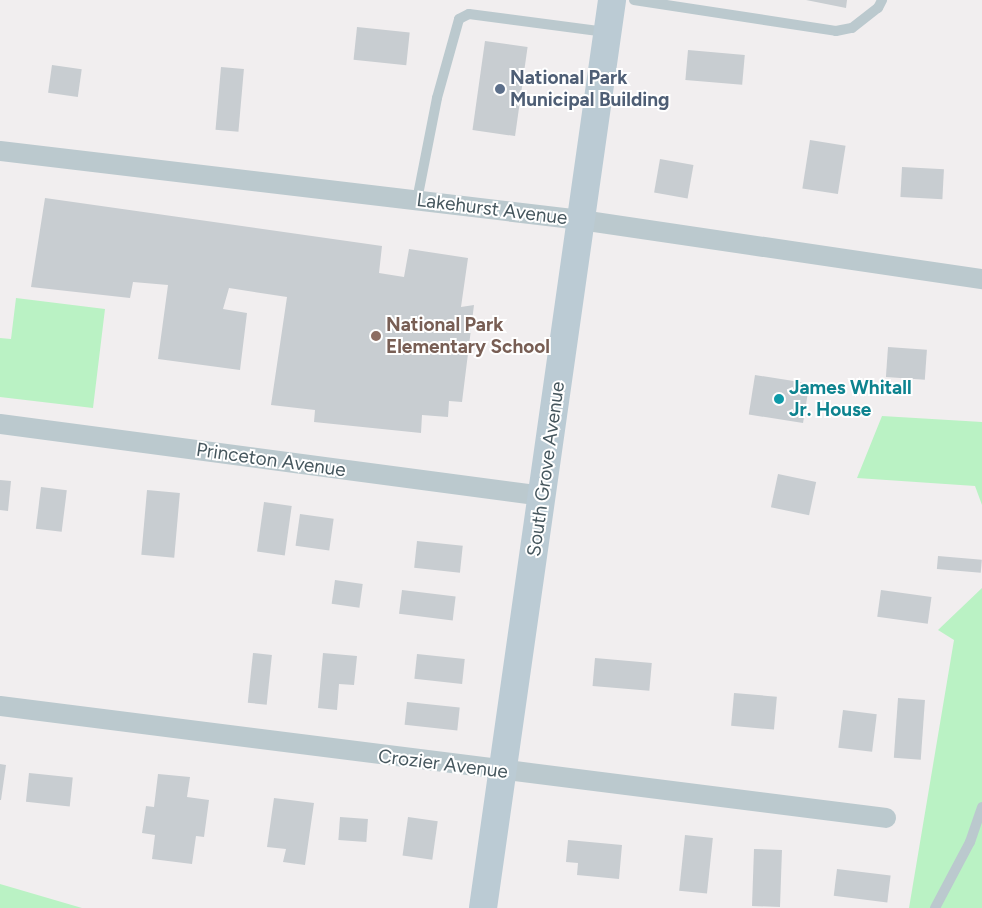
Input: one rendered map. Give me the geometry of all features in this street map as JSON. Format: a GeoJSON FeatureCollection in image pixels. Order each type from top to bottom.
{"type":"FeatureCollection","features":[{"type":"Feature","properties":{"kind":"main road","name":"South Grove Avenue"},"geometry":{"type":"LineString","coordinates":[[483,908],[612,0]]}},
{"type":"Feature","properties":{"kind":"street","name":"Lakehurst Avenue"},"geometry":{"type":"LineString","coordinates":[[0,151],[581,220],[982,279]]}},
{"type":"Feature","properties":{"kind":"street","name":"Princeton Avenue"},"geometry":{"type":"LineString","coordinates":[[0,424],[543,496]]}},
{"type":"Feature","properties":{"kind":"street","name":"Crozier Avenue"},"geometry":{"type":"LineString","coordinates":[[0,706],[502,772],[886,818]]}},
{"type":"Feature","properties":{"kind":"lane"},"geometry":{"type":"LineString","coordinates":[[634,0],[836,31],[852,28],[878,8],[882,0]]}},
{"type":"Feature","properties":{"kind":"lane"},"geometry":{"type":"LineString","coordinates":[[417,200],[437,98],[459,19],[469,14],[608,32]]}},
{"type":"Feature","properties":{"kind":"lane"},"geometry":{"type":"LineString","coordinates":[[935,908],[970,842],[982,807]]}},
{"type":"Feature","properties":{"kind":"green space"},"geometry":{"type":"Polygon","coordinates":[[[16,298],[105,309],[93,408],[0,397],[0,338],[11,339],[16,298]]]}},
{"type":"Feature","properties":{"kind":"green space"},"geometry":{"type":"Polygon","coordinates":[[[882,416],[982,422],[982,505],[975,486],[857,478],[882,416]]]}},
{"type":"Feature","properties":{"kind":"green space"},"geometry":{"type":"Polygon","coordinates":[[[982,588],[982,908],[909,908],[954,640],[938,630],[982,588]]]}},
{"type":"Feature","properties":{"kind":"green space"},"geometry":{"type":"Polygon","coordinates":[[[0,884],[82,908],[0,908],[0,884]]]}},
{"type":"Feature","properties":{"kind":"building"},"geometry":{"type":"Polygon","coordinates":[[[806,0],[847,0],[846,8],[806,0]]]}},
{"type":"Feature","properties":{"kind":"building"},"geometry":{"type":"Polygon","coordinates":[[[357,27],[410,33],[406,65],[354,60],[357,27]]]}},
{"type":"Feature","properties":{"kind":"building","name":"National Park Municipal Building"},"geometry":{"type":"Polygon","coordinates":[[[485,41],[528,47],[515,136],[472,130],[485,41]]]}},
{"type":"Feature","properties":{"kind":"building"},"geometry":{"type":"Polygon","coordinates":[[[688,50],[745,55],[742,85],[685,80],[688,50]]]}},
{"type":"Feature","properties":{"kind":"building"},"geometry":{"type":"Polygon","coordinates":[[[52,65],[82,69],[78,97],[48,93],[52,65]]]}},
{"type":"Feature","properties":{"kind":"building"},"geometry":{"type":"Polygon","coordinates":[[[221,67],[244,69],[238,132],[216,130],[221,67]]]}},
{"type":"Feature","properties":{"kind":"building"},"geometry":{"type":"Polygon","coordinates":[[[810,140],[846,146],[838,194],[802,188],[810,140]]]}},
{"type":"Feature","properties":{"kind":"building"},"geometry":{"type":"Polygon","coordinates":[[[660,159],[693,165],[688,198],[654,192],[660,159]]]}},
{"type":"Feature","properties":{"kind":"building"},"geometry":{"type":"Polygon","coordinates":[[[902,167],[944,169],[942,199],[900,197],[902,167]]]}},
{"type":"Feature","properties":{"kind":"building","name":"National Park Elementary School"},"geometry":{"type":"Polygon","coordinates":[[[45,198],[382,246],[379,273],[404,277],[409,249],[468,258],[461,307],[474,305],[462,402],[449,401],[448,417],[422,415],[421,433],[314,422],[315,410],[271,405],[287,297],[229,288],[223,309],[247,313],[240,370],[158,359],[168,285],[133,282],[130,298],[31,287],[45,198]]]}},
{"type":"Feature","properties":{"kind":"building"},"geometry":{"type":"Polygon","coordinates":[[[888,347],[927,350],[925,380],[886,377],[888,347]]]}},
{"type":"Feature","properties":{"kind":"building","name":"James Whitall Jr. House"},"geometry":{"type":"Polygon","coordinates":[[[755,375],[809,384],[803,423],[749,415],[755,375]]]}},
{"type":"Feature","properties":{"kind":"building"},"geometry":{"type":"Polygon","coordinates":[[[778,474],[816,482],[809,515],[771,507],[778,474]]]}},
{"type":"Feature","properties":{"kind":"building"},"geometry":{"type":"Polygon","coordinates":[[[0,480],[11,481],[8,511],[0,510],[0,480]]]}},
{"type":"Feature","properties":{"kind":"building"},"geometry":{"type":"Polygon","coordinates":[[[41,487],[67,490],[62,532],[36,529],[41,487]]]}},
{"type":"Feature","properties":{"kind":"building"},"geometry":{"type":"Polygon","coordinates":[[[147,490],[180,493],[174,558],[141,555],[147,490]]]}},
{"type":"Feature","properties":{"kind":"building"},"geometry":{"type":"Polygon","coordinates":[[[264,502],[292,506],[285,555],[257,552],[264,502]]]}},
{"type":"Feature","properties":{"kind":"building"},"geometry":{"type":"Polygon","coordinates":[[[300,514],[334,519],[329,550],[296,546],[300,514]]]}},
{"type":"Feature","properties":{"kind":"building"},"geometry":{"type":"Polygon","coordinates":[[[417,541],[463,546],[460,573],[414,568],[417,541]]]}},
{"type":"Feature","properties":{"kind":"building"},"geometry":{"type":"Polygon","coordinates":[[[938,556],[982,560],[981,573],[937,569],[938,556]]]}},
{"type":"Feature","properties":{"kind":"building"},"geometry":{"type":"Polygon","coordinates":[[[335,580],[363,584],[359,608],[332,604],[335,580]]]}},
{"type":"Feature","properties":{"kind":"building"},"geometry":{"type":"Polygon","coordinates":[[[402,590],[456,597],[453,620],[399,614],[402,590]]]}},
{"type":"Feature","properties":{"kind":"building"},"geometry":{"type":"Polygon","coordinates":[[[881,590],[932,597],[928,624],[877,617],[881,590]]]}},
{"type":"Feature","properties":{"kind":"building"},"geometry":{"type":"Polygon","coordinates":[[[253,653],[272,655],[267,705],[248,703],[253,653]]]}},
{"type":"Feature","properties":{"kind":"building"},"geometry":{"type":"Polygon","coordinates":[[[323,653],[357,656],[354,685],[339,684],[337,710],[318,708],[323,653]]]}},
{"type":"Feature","properties":{"kind":"building"},"geometry":{"type":"Polygon","coordinates":[[[417,654],[465,659],[462,684],[414,679],[417,654]]]}},
{"type":"Feature","properties":{"kind":"building"},"geometry":{"type":"Polygon","coordinates":[[[595,658],[652,663],[649,691],[593,686],[595,658]]]}},
{"type":"Feature","properties":{"kind":"building"},"geometry":{"type":"Polygon","coordinates":[[[734,693],[777,697],[774,730],[731,726],[734,693]]]}},
{"type":"Feature","properties":{"kind":"building"},"geometry":{"type":"Polygon","coordinates":[[[898,698],[925,700],[921,760],[894,758],[898,698]]]}},
{"type":"Feature","properties":{"kind":"building"},"geometry":{"type":"Polygon","coordinates":[[[407,702],[460,708],[457,730],[405,725],[407,702]]]}},
{"type":"Feature","properties":{"kind":"building"},"geometry":{"type":"Polygon","coordinates":[[[843,710],[877,714],[872,752],[838,748],[843,710]]]}},
{"type":"Feature","properties":{"kind":"building"},"geometry":{"type":"Polygon","coordinates":[[[0,764],[6,765],[1,800],[0,800],[0,764]]]}},
{"type":"Feature","properties":{"kind":"building"},"geometry":{"type":"Polygon","coordinates":[[[29,773],[73,778],[70,806],[26,802],[29,773]]]}},
{"type":"Feature","properties":{"kind":"building"},"geometry":{"type":"Polygon","coordinates":[[[158,774],[190,777],[187,797],[209,800],[204,837],[196,836],[192,864],[152,859],[155,835],[142,833],[146,806],[154,807],[158,774]]]}},
{"type":"Feature","properties":{"kind":"building"},"geometry":{"type":"Polygon","coordinates":[[[274,798],[314,803],[305,865],[283,862],[286,849],[267,847],[274,798]]]}},
{"type":"Feature","properties":{"kind":"building"},"geometry":{"type":"Polygon","coordinates":[[[340,817],[368,819],[366,842],[338,840],[340,817]]]}},
{"type":"Feature","properties":{"kind":"building"},"geometry":{"type":"Polygon","coordinates":[[[408,817],[438,821],[432,860],[403,856],[408,817]]]}},
{"type":"Feature","properties":{"kind":"building"},"geometry":{"type":"Polygon","coordinates":[[[685,835],[713,838],[707,894],[679,891],[685,835]]]}},
{"type":"Feature","properties":{"kind":"building"},"geometry":{"type":"Polygon","coordinates":[[[568,840],[622,845],[619,879],[577,875],[578,863],[566,862],[568,840]]]}},
{"type":"Feature","properties":{"kind":"building"},"geometry":{"type":"Polygon","coordinates":[[[754,849],[782,850],[780,907],[752,906],[754,849]]]}},
{"type":"Feature","properties":{"kind":"building"},"geometry":{"type":"Polygon","coordinates":[[[837,869],[891,876],[887,902],[834,896],[837,869]]]}},
{"type":"Feature","properties":{"kind":"place","name":"National Park Municipal Building"},"geometry":{"type":"Point","coordinates":[500,89]}},
{"type":"Feature","properties":{"kind":"place","name":"National Park Elementary School"},"geometry":{"type":"Point","coordinates":[376,336]}},
{"type":"Feature","properties":{"kind":"place","name":"James Whitall Jr. House"},"geometry":{"type":"Point","coordinates":[779,399]}}]}
